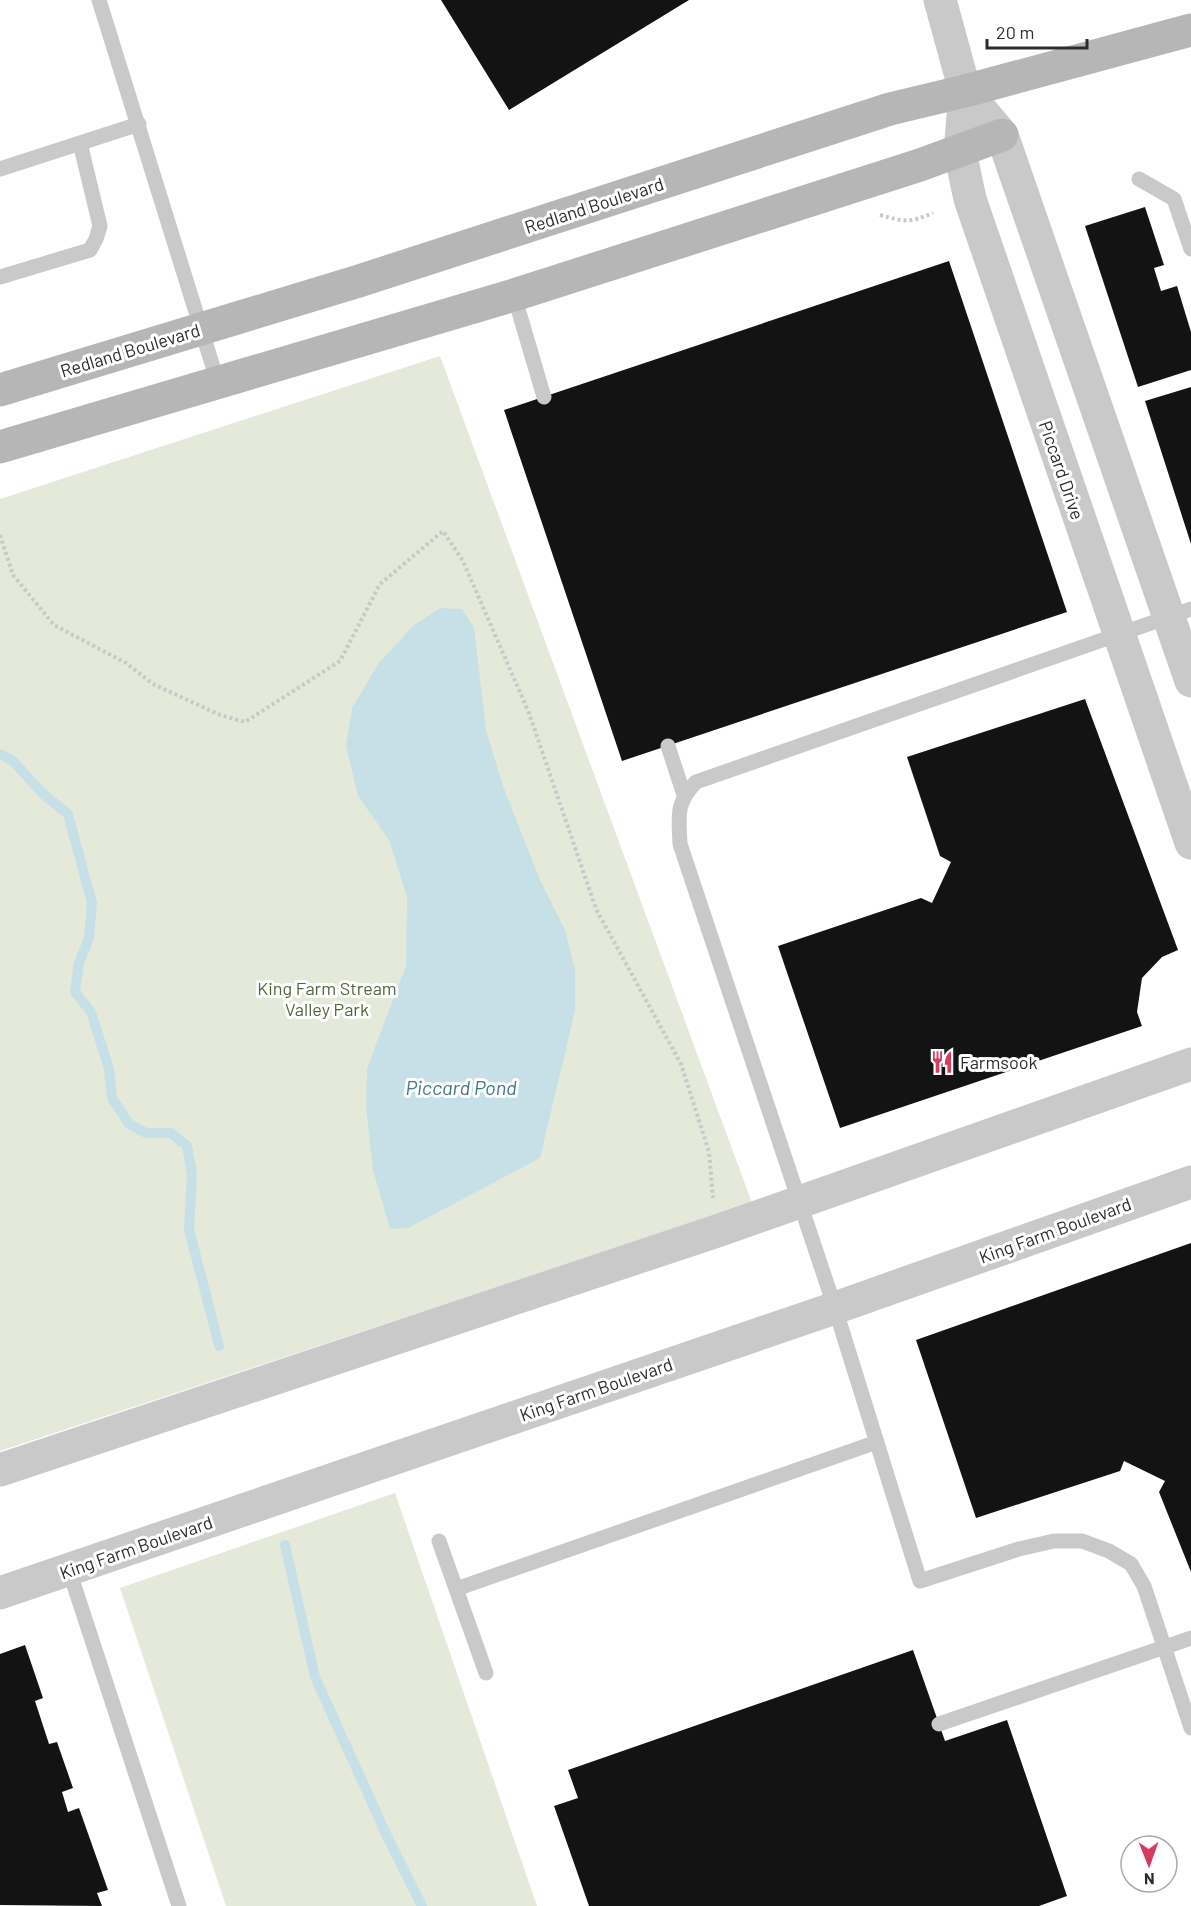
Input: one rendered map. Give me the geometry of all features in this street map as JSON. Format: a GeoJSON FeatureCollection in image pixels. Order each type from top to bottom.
{"type":"FeatureCollection","features":[{"type":"Feature","properties":{"kind":"main road","name":"Redland Boulevard"},"geometry":{"type":"LineString","coordinates":[[0,390],[359,281],[890,109],[965,92],[1191,30]]}},
{"type":"Feature","properties":{"kind":"main road"},"geometry":{"type":"LineString","coordinates":[[0,447],[514,295],[960,152],[1002,135]]}},
{"type":"Feature","properties":{"kind":"street","name":"Piccard Drive"},"geometry":{"type":"LineString","coordinates":[[940,0],[965,92],[960,152],[974,209],[1191,843]]}},
{"type":"Feature","properties":{"kind":"street","name":"Piccard Drive"},"geometry":{"type":"LineString","coordinates":[[965,92],[1002,135],[1180,613],[1191,681]]}},
{"type":"Feature","properties":{"kind":"street"},"geometry":{"type":"LineString","coordinates":[[0,1470],[717,1231],[1191,1064]]}},
{"type":"Feature","properties":{"kind":"street","name":"King Farm Boulevard"},"geometry":{"type":"LineString","coordinates":[[0,1593],[835,1308],[1191,1182]]}},
{"type":"Feature","properties":{"kind":"lane"},"geometry":{"type":"LineString","coordinates":[[99,0],[218,383]]}},
{"type":"Feature","properties":{"kind":"lane"},"geometry":{"type":"LineString","coordinates":[[0,169],[139,124]]}},
{"type":"Feature","properties":{"kind":"lane"},"geometry":{"type":"LineString","coordinates":[[0,276],[90,250],[100,226],[80,143]]}},
{"type":"Feature","properties":{"kind":"lane"},"geometry":{"type":"LineString","coordinates":[[1139,179],[1174,199],[1191,249]]}},
{"type":"Feature","properties":{"kind":"lane"},"geometry":{"type":"LineString","coordinates":[[514,295],[544,397]]}},
{"type":"Feature","properties":{"kind":"lane"},"geometry":{"type":"LineString","coordinates":[[1180,613],[696,782],[684,795],[679,812],[680,844],[835,1308],[920,1581],[1018,1549],[1054,1541],[1082,1542],[1109,1551],[1131,1564],[1144,1586],[1189,1718]]}},
{"type":"Feature","properties":{"kind":"lane"},"geometry":{"type":"LineString","coordinates":[[668,746],[684,795]]}},
{"type":"Feature","properties":{"kind":"lane"},"geometry":{"type":"LineString","coordinates":[[456,1589],[877,1442]]}},
{"type":"Feature","properties":{"kind":"lane"},"geometry":{"type":"LineString","coordinates":[[439,1542],[486,1673]]}},
{"type":"Feature","properties":{"kind":"lane"},"geometry":{"type":"LineString","coordinates":[[69,1570],[175,1904]]}},
{"type":"Feature","properties":{"kind":"lane"},"geometry":{"type":"LineString","coordinates":[[939,1724],[1191,1638]]}},
{"type":"Feature","properties":{"kind":"path"},"geometry":{"type":"LineString","coordinates":[[0,535],[13,575],[54,625],[126,663],[153,684],[220,715],[245,722],[340,661],[380,584],[442,531],[463,561],[529,713],[596,909],[681,1064],[709,1152],[717,1231]]}},
{"type":"Feature","properties":{"kind":"green space","name":"King Farm Stream Valley Park"},"geometry":{"type":"Polygon","coordinates":[[[440,356],[752,1203],[0,1451],[0,499],[440,356]]]}},
{"type":"Feature","properties":{"kind":"green space"},"geometry":{"type":"Polygon","coordinates":[[[395,1493],[537,1906],[226,1906],[120,1588],[395,1493]]]}},
{"type":"Feature","properties":{"kind":"water","name":"Piccard Pond"},"geometry":{"type":"Polygon","coordinates":[[[440,608],[462,609],[474,627],[486,730],[503,786],[540,880],[565,930],[575,970],[575,1011],[540,1158],[408,1228],[390,1229],[373,1170],[366,1107],[367,1068],[406,966],[407,897],[389,840],[358,796],[346,746],[352,708],[378,664],[413,626],[440,608]]]}},
{"type":"Feature","properties":{"kind":"building"},"geometry":{"type":"Polygon","coordinates":[[[441,0],[689,0],[509,110],[441,0]]]}},
{"type":"Feature","properties":{"kind":"building"},"geometry":{"type":"Polygon","coordinates":[[[1145,207],[1164,265],[1154,268],[1161,291],[1177,286],[1191,332],[1191,370],[1138,387],[1085,226],[1145,207]]]}},
{"type":"Feature","properties":{"kind":"building"},"geometry":{"type":"Polygon","coordinates":[[[949,261],[1067,612],[622,761],[504,410],[949,261]]]}},
{"type":"Feature","properties":{"kind":"building"},"geometry":{"type":"Polygon","coordinates":[[[1191,387],[1191,544],[1145,401],[1191,387]]]}},
{"type":"Feature","properties":{"kind":"building"},"geometry":{"type":"Polygon","coordinates":[[[1085,699],[1178,950],[1162,957],[1142,978],[1137,1012],[1142,1026],[840,1128],[778,946],[921,898],[932,903],[951,862],[940,856],[907,757],[1085,699]]]}},
{"type":"Feature","properties":{"kind":"building"},"geometry":{"type":"Polygon","coordinates":[[[1191,1243],[1191,1572],[1159,1492],[1165,1481],[1124,1461],[1120,1471],[976,1518],[916,1340],[1191,1243]]]}},
{"type":"Feature","properties":{"kind":"building"},"geometry":{"type":"Polygon","coordinates":[[[25,1645],[43,1698],[35,1701],[49,1744],[57,1742],[73,1788],[62,1792],[68,1812],[79,1808],[108,1890],[97,1893],[102,1906],[0,1905],[0,1654],[25,1645]]]}},
{"type":"Feature","properties":{"kind":"building"},"geometry":{"type":"Polygon","coordinates":[[[913,1650],[945,1741],[1007,1720],[1067,1896],[1039,1906],[589,1906],[554,1806],[578,1798],[568,1770],[913,1650]]]}},
{"type":"Feature","properties":{"kind":"waterway"},"geometry":{"type":"LineString","coordinates":[[0,754],[12,760],[43,794],[68,814],[92,903],[89,938],[79,963],[75,992],[91,1012],[109,1069],[112,1098],[129,1124],[146,1133],[171,1133],[187,1146],[192,1174],[189,1229],[219,1346]]}},
{"type":"Feature","properties":{"kind":"waterway"},"geometry":{"type":"LineString","coordinates":[[285,1545],[315,1677],[387,1836],[422,1906]]}},
{"type":"Feature","properties":{"kind":"place","name":"Farmsook"},"geometry":{"type":"Point","coordinates":[942,1062]}}]}
